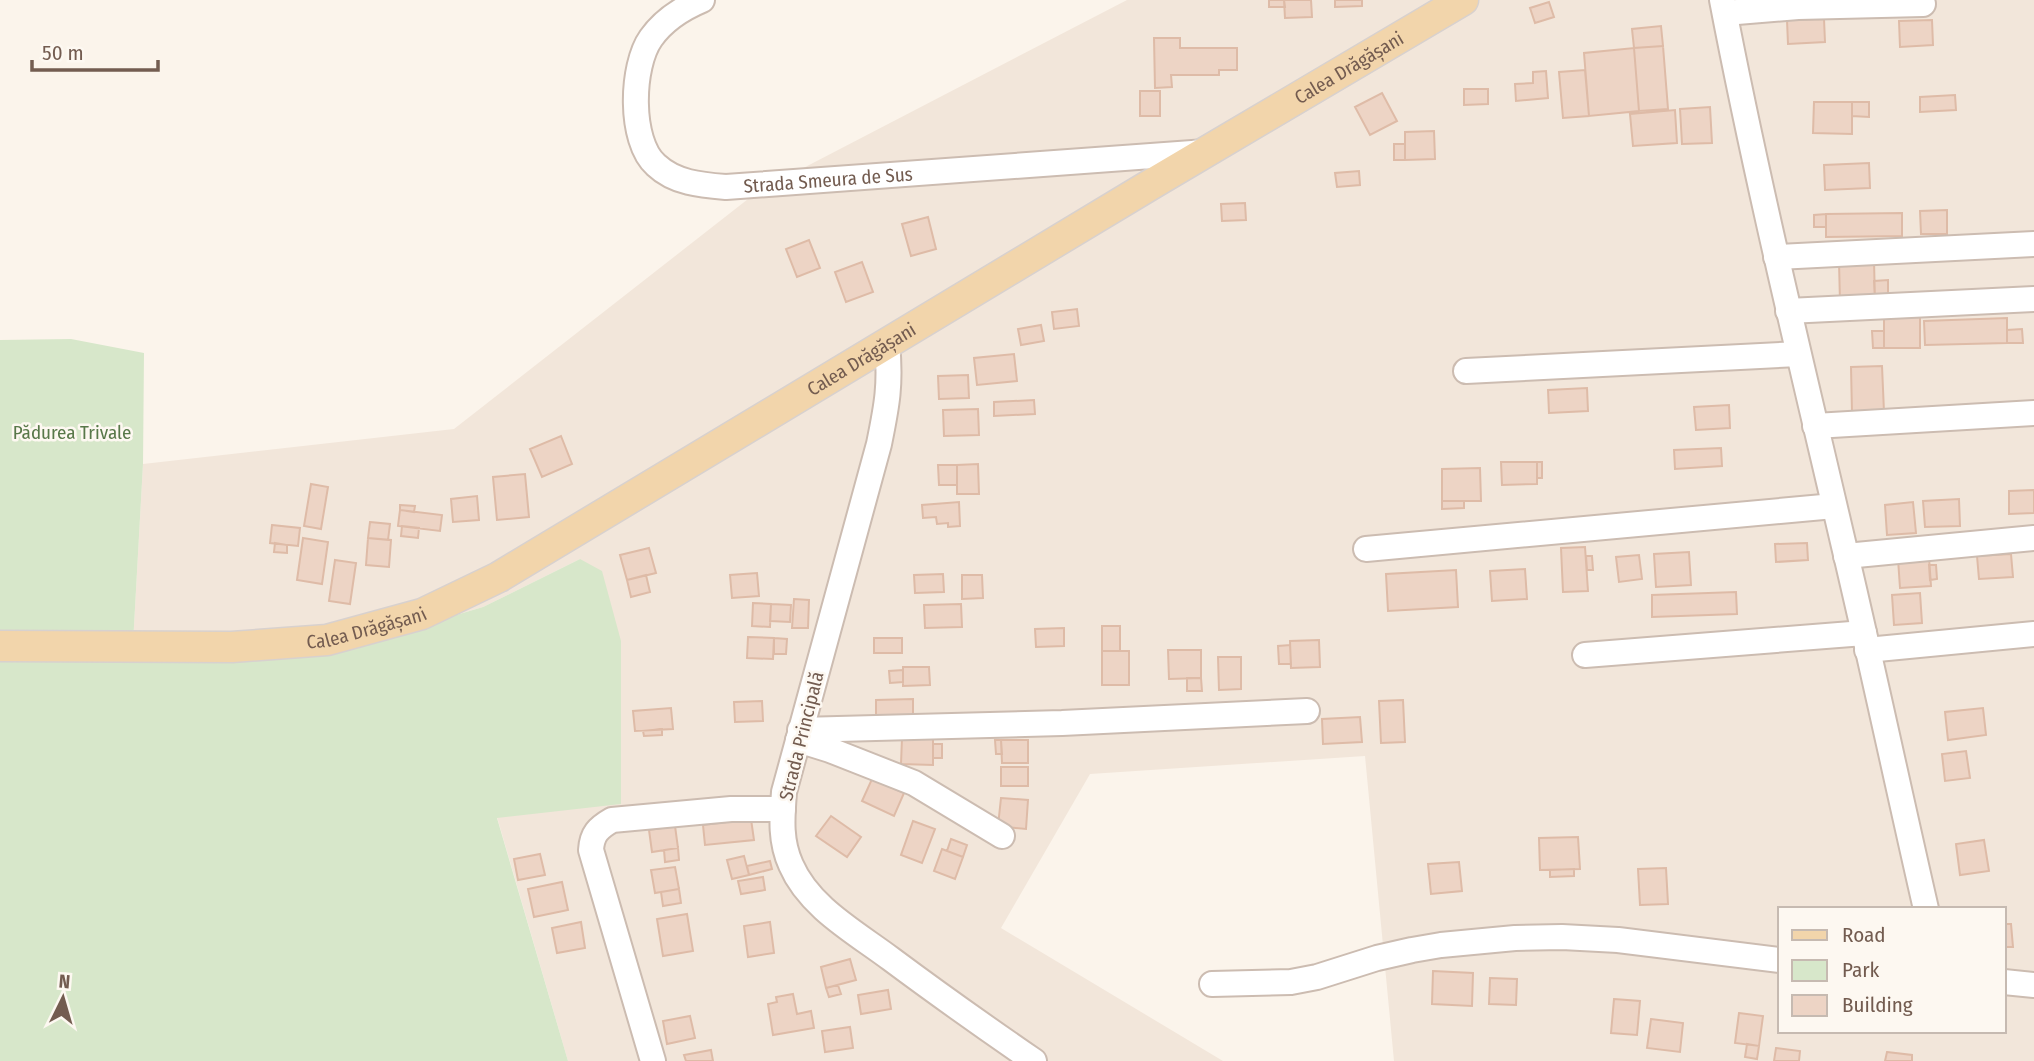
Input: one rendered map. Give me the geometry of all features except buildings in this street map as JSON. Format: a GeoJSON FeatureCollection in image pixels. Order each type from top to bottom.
{"type":"FeatureCollection","features":[{"type":"Feature","properties":{"kind":"main road","name":"Calea Drăgășani"},"geometry":{"type":"LineString","coordinates":[[0,646],[232,647],[327,640],[422,614],[499,577],[1464,0]]}},
{"type":"Feature","properties":{"kind":"street","name":"Strada Smeura de Sus"},"geometry":{"type":"LineString","coordinates":[[702,0],[668,20],[650,39],[641,63],[635,102],[640,141],[653,163],[670,176],[696,184],[726,187],[1206,152]]}},
{"type":"Feature","properties":{"kind":"street"},"geometry":{"type":"LineString","coordinates":[[1923,4],[1723,6],[1788,311],[1926,907]]}},
{"type":"Feature","properties":{"kind":"street"},"geometry":{"type":"LineString","coordinates":[[1776,257],[2034,244]]}},
{"type":"Feature","properties":{"kind":"street"},"geometry":{"type":"LineString","coordinates":[[1788,311],[2034,299]]}},
{"type":"Feature","properties":{"kind":"street","name":"Strada Principală"},"geometry":{"type":"LineString","coordinates":[[887,343],[889,399],[785,792],[783,843],[802,885],[816,902],[955,1006],[1034,1061]]}},
{"type":"Feature","properties":{"kind":"street"},"geometry":{"type":"LineString","coordinates":[[1466,371],[1798,354]]}},
{"type":"Feature","properties":{"kind":"street"},"geometry":{"type":"LineString","coordinates":[[1815,426],[2034,412]]}},
{"type":"Feature","properties":{"kind":"street"},"geometry":{"type":"LineString","coordinates":[[1366,548],[1834,506]]}},
{"type":"Feature","properties":{"kind":"street"},"geometry":{"type":"LineString","coordinates":[[1846,556],[2034,538]]}},
{"type":"Feature","properties":{"kind":"street"},"geometry":{"type":"LineString","coordinates":[[1585,655],[2034,634]]}},
{"type":"Feature","properties":{"kind":"street"},"geometry":{"type":"LineString","coordinates":[[799,735],[1307,711]]}},
{"type":"Feature","properties":{"kind":"street"},"geometry":{"type":"LineString","coordinates":[[799,735],[915,783],[1002,836]]}},
{"type":"Feature","properties":{"kind":"street"},"geometry":{"type":"LineString","coordinates":[[653,1061],[591,850],[592,838],[600,827],[612,820],[731,809],[783,809]]}},
{"type":"Feature","properties":{"kind":"street"},"geometry":{"type":"LineString","coordinates":[[1212,984],[1291,982],[1317,977],[1377,958],[1441,944],[1515,938],[1618,940],[1778,960]]}},
{"type":"Feature","properties":{"kind":"street"},"geometry":{"type":"LineString","coordinates":[[2006,982],[2034,985]]}},
{"type":"Feature","properties":{"kind":"shaded area"},"geometry":{"type":"Polygon","coordinates":[[[1127,0],[2034,0],[2034,1061],[1394,1061],[1365,756],[1090,774],[1001,928],[1223,1061],[568,1061],[497,817],[580,559],[483,607],[338,650],[132,662],[143,464],[454,429],[757,192],[1127,0]]]}},
{"type":"Feature","properties":{"kind":"green space","name":"Pădurea Trivale"},"geometry":{"type":"Polygon","coordinates":[[[71,339],[144,353],[143,464],[132,662],[338,650],[483,607],[580,559],[602,571],[621,641],[621,804],[497,818],[568,1061],[0,1061],[0,340],[71,339]]]}}]}
